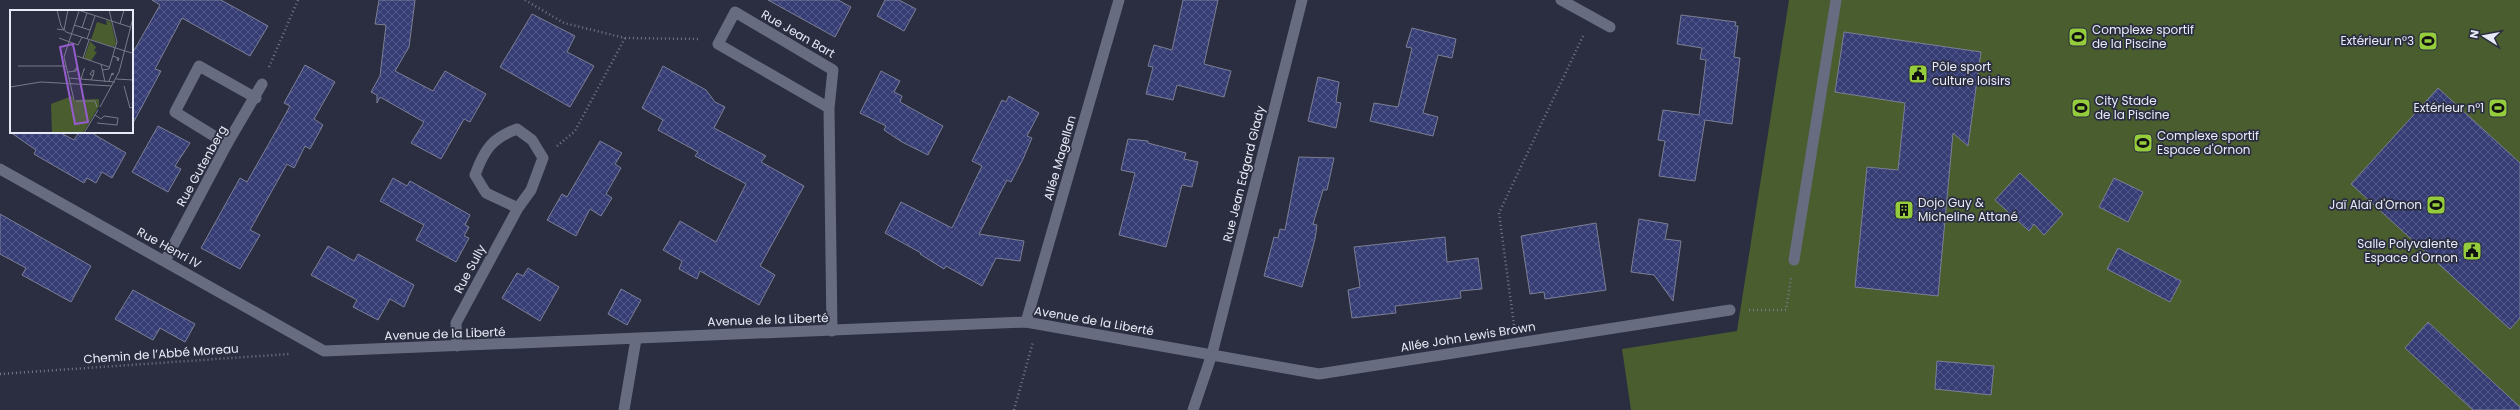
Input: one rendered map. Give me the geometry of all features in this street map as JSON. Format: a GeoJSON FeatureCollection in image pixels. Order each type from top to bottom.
{"type":"FeatureCollection","features":[{"type":"Feature","properties":{"kind":"street","name":"Allée Magellan"},"geometry":{"type":"LineString","coordinates":[[1026,322],[1119,0]]}},
{"type":"Feature","properties":{"kind":"street","name":"Rue Jean Edgard Glady"},"geometry":{"type":"LineString","coordinates":[[1193,410],[1212,354],[1302,0]]}},
{"type":"Feature","properties":{"kind":"street"},"geometry":{"type":"LineString","coordinates":[[1561,0],[1610,27]]}},
{"type":"Feature","properties":{"kind":"street"},"geometry":{"type":"LineString","coordinates":[[1794,260],[1836,0]]}},
{"type":"Feature","properties":{"kind":"street","name":"Rue Jean Bart"},"geometry":{"type":"LineString","coordinates":[[718,44],[735,12],[833,70],[829,108],[832,330]]}},
{"type":"Feature","properties":{"kind":"street"},"geometry":{"type":"LineString","coordinates":[[718,44],[829,108]]}},
{"type":"Feature","properties":{"kind":"street"},"geometry":{"type":"LineString","coordinates":[[227,144],[175,112],[199,66],[256,98]]}},
{"type":"Feature","properties":{"kind":"street","name":"Rue Gutenberg"},"geometry":{"type":"LineString","coordinates":[[165,261],[227,144],[256,98],[262,84]]}},
{"type":"Feature","properties":{"kind":"street"},"geometry":{"type":"LineString","coordinates":[[518,208],[486,193],[475,175],[483,153],[500,135],[517,129],[532,140],[543,158]]}},
{"type":"Feature","properties":{"kind":"street","name":"Rue Sully"},"geometry":{"type":"LineString","coordinates":[[457,346],[456,323],[518,208],[531,190],[543,158]]}},
{"type":"Feature","properties":{"kind":"street","name":"Rue Henri IV"},"geometry":{"type":"LineString","coordinates":[[0,168],[324,352]]}},
{"type":"Feature","properties":{"kind":"street","name":"Allée John Lewis Brown"},"geometry":{"type":"LineString","coordinates":[[1212,354],[1319,374],[1730,310]]}},
{"type":"Feature","properties":{"kind":"street","name":"Avenue de la Liberté"},"geometry":{"type":"LineString","coordinates":[[324,352],[1026,322],[1212,354]]}},
{"type":"Feature","properties":{"kind":"street"},"geometry":{"type":"LineString","coordinates":[[624,410],[636,339]]}},
{"type":"Feature","properties":{"kind":"path"},"geometry":{"type":"LineString","coordinates":[[262,84],[298,0]]}},
{"type":"Feature","properties":{"kind":"path"},"geometry":{"type":"LineString","coordinates":[[525,0],[564,23],[625,38],[694,38],[718,44]]}},
{"type":"Feature","properties":{"kind":"path"},"geometry":{"type":"LineString","coordinates":[[1516,343],[1500,213],[1592,17]]}},
{"type":"Feature","properties":{"kind":"path"},"geometry":{"type":"LineString","coordinates":[[543,158],[575,131],[625,38]]}},
{"type":"Feature","properties":{"kind":"path"},"geometry":{"type":"LineString","coordinates":[[1730,310],[1786,310],[1794,260]]}},
{"type":"Feature","properties":{"kind":"path"},"geometry":{"type":"LineString","coordinates":[[1014,410],[1038,324]]}},
{"type":"Feature","properties":{"kind":"path","name":"Chemin de l’Abbé Moreau"},"geometry":{"type":"LineString","coordinates":[[0,374],[292,354]]}},
{"type":"Feature","properties":{"kind":"green space","name":"Complexe sportif Espace d'Ornon"},"geometry":{"type":"Polygon","coordinates":[[[1789,0],[2520,0],[2520,410],[1631,410],[1622,349],[1737,331],[1789,0]]]}},
{"type":"Feature","properties":{"kind":"building"},"geometry":{"type":"Polygon","coordinates":[[[152,0],[221,0],[268,26],[250,56],[182,18],[155,69],[161,71],[133,123],[133,52],[160,5],[152,0]]]}},
{"type":"Feature","properties":{"kind":"building"},"geometry":{"type":"Polygon","coordinates":[[[379,0],[415,0],[409,47],[395,71],[433,91],[445,71],[486,94],[470,122],[464,119],[441,159],[411,143],[424,122],[380,97],[377,103],[377,95],[371,92],[380,76],[386,25],[375,24],[379,0]]]}},
{"type":"Feature","properties":{"kind":"building"},"geometry":{"type":"Polygon","coordinates":[[[768,0],[838,0],[851,7],[835,37],[768,0]]]}},
{"type":"Feature","properties":{"kind":"building"},"geometry":{"type":"Polygon","coordinates":[[[885,0],[899,0],[916,9],[904,31],[877,16],[885,0]]]}},
{"type":"Feature","properties":{"kind":"building"},"geometry":{"type":"Polygon","coordinates":[[[1183,0],[1218,0],[1204,64],[1231,71],[1224,97],[1177,85],[1173,100],[1146,94],[1153,67],[1148,66],[1154,45],[1172,50],[1183,0]]]}},
{"type":"Feature","properties":{"kind":"building"},"geometry":{"type":"Polygon","coordinates":[[[532,14],[575,36],[567,52],[594,66],[570,107],[500,67],[532,14]]]}},
{"type":"Feature","properties":{"kind":"building"},"geometry":{"type":"Polygon","coordinates":[[[1681,15],[1736,22],[1735,26],[1738,26],[1734,57],[1740,58],[1732,124],[1705,120],[1695,181],[1659,176],[1665,141],[1658,140],[1663,110],[1699,115],[1706,60],[1700,59],[1702,48],[1677,44],[1681,15]]]}},
{"type":"Feature","properties":{"kind":"building"},"geometry":{"type":"Polygon","coordinates":[[[1412,28],[1456,39],[1452,58],[1438,55],[1423,113],[1438,117],[1433,136],[1370,121],[1374,103],[1398,107],[1412,48],[1406,47],[1412,28]]]}},
{"type":"Feature","properties":{"kind":"building"},"geometry":{"type":"Polygon","coordinates":[[[1844,32],[1981,52],[1968,146],[1953,133],[1938,296],[1855,287],[1867,167],[1898,170],[1905,103],[1835,92],[1844,32]]]}},
{"type":"Feature","properties":{"kind":"building"},"geometry":{"type":"Polygon","coordinates":[[[305,65],[335,82],[314,119],[323,125],[310,149],[305,146],[294,168],[287,164],[250,230],[260,235],[240,269],[201,248],[240,178],[247,182],[284,117],[290,106],[284,103],[305,65]]]}},
{"type":"Feature","properties":{"kind":"building"},"geometry":{"type":"Polygon","coordinates":[[[663,66],[706,90],[715,102],[725,107],[714,128],[766,156],[761,162],[804,186],[760,266],[775,275],[759,305],[700,271],[697,279],[679,269],[682,261],[663,250],[680,221],[716,242],[746,184],[695,156],[698,152],[658,130],[663,120],[642,108],[663,66]]]}},
{"type":"Feature","properties":{"kind":"building"},"geometry":{"type":"Polygon","coordinates":[[[881,71],[900,81],[894,92],[902,96],[900,102],[943,126],[928,155],[902,142],[884,130],[886,126],[860,113],[881,71]]]}},
{"type":"Feature","properties":{"kind":"building"},"geometry":{"type":"Polygon","coordinates":[[[1318,77],[1339,82],[1336,102],[1341,103],[1336,128],[1308,121],[1318,77]]]}},
{"type":"Feature","properties":{"kind":"building","name":"Jaï Alaï d'Ornon"},"geometry":{"type":"Polygon","coordinates":[[[2438,88],[2520,163],[2520,318],[2510,329],[2351,184],[2438,88]]]}},
{"type":"Feature","properties":{"kind":"building"},"geometry":{"type":"Polygon","coordinates":[[[1009,96],[1039,113],[1027,136],[1032,138],[1023,159],[1011,182],[1007,180],[979,234],[1024,241],[1020,261],[996,258],[982,286],[946,266],[944,269],[920,254],[921,253],[885,233],[901,202],[952,228],[982,166],[972,161],[1002,100],[1006,102],[1009,96]]]}},
{"type":"Feature","properties":{"kind":"building"},"geometry":{"type":"Polygon","coordinates":[[[158,126],[190,143],[175,166],[181,169],[168,192],[132,172],[158,126]]]}},
{"type":"Feature","properties":{"kind":"building"},"geometry":{"type":"Polygon","coordinates":[[[11,133],[61,133],[74,140],[78,133],[92,133],[126,153],[112,178],[102,172],[96,183],[87,178],[84,183],[34,154],[36,150],[11,133]]]}},
{"type":"Feature","properties":{"kind":"building"},"geometry":{"type":"Polygon","coordinates":[[[1128,139],[1148,141],[1148,143],[1186,153],[1184,159],[1198,162],[1192,187],[1182,185],[1166,247],[1119,235],[1135,173],[1121,170],[1128,139]]]}},
{"type":"Feature","properties":{"kind":"building"},"geometry":{"type":"Polygon","coordinates":[[[600,141],[622,153],[615,164],[621,168],[606,194],[612,198],[601,216],[590,209],[576,236],[547,220],[562,194],[567,197],[600,141]]]}},
{"type":"Feature","properties":{"kind":"building"},"geometry":{"type":"Polygon","coordinates":[[[1299,157],[1334,158],[1327,190],[1323,190],[1313,224],[1317,225],[1315,239],[1302,287],[1264,276],[1274,237],[1278,238],[1280,229],[1285,230],[1299,157]]]}},
{"type":"Feature","properties":{"kind":"building"},"geometry":{"type":"Polygon","coordinates":[[[2020,173],[2063,214],[2044,235],[2034,224],[2029,231],[1995,200],[2020,173]]]}},
{"type":"Feature","properties":{"kind":"building"},"geometry":{"type":"Polygon","coordinates":[[[393,178],[407,186],[410,181],[470,215],[465,225],[469,227],[464,236],[469,238],[456,262],[416,240],[424,225],[380,201],[393,178]]]}},
{"type":"Feature","properties":{"kind":"building"},"geometry":{"type":"Polygon","coordinates":[[[2114,178],[2143,192],[2128,222],[2099,207],[2114,178]]]}},
{"type":"Feature","properties":{"kind":"building"},"geometry":{"type":"Polygon","coordinates":[[[0,214],[91,266],[71,302],[22,275],[26,268],[0,254],[0,214]]]}},
{"type":"Feature","properties":{"kind":"building"},"geometry":{"type":"Polygon","coordinates":[[[1639,219],[1668,224],[1665,239],[1681,241],[1673,301],[1654,275],[1631,272],[1639,219]]]}},
{"type":"Feature","properties":{"kind":"building"},"geometry":{"type":"Polygon","coordinates":[[[1596,223],[1606,290],[1545,299],[1544,292],[1530,294],[1521,236],[1596,223]]]}},
{"type":"Feature","properties":{"kind":"building"},"geometry":{"type":"Polygon","coordinates":[[[1445,237],[1447,262],[1478,258],[1482,289],[1460,291],[1461,298],[1395,306],[1396,313],[1352,318],[1348,290],[1360,287],[1354,247],[1445,237]]]}},
{"type":"Feature","properties":{"kind":"building"},"geometry":{"type":"Polygon","coordinates":[[[328,246],[354,261],[358,254],[414,285],[404,307],[390,299],[378,320],[353,307],[357,300],[311,275],[328,246]]]}},
{"type":"Feature","properties":{"kind":"building"},"geometry":{"type":"Polygon","coordinates":[[[2118,248],[2181,281],[2170,302],[2107,269],[2118,248]]]}},
{"type":"Feature","properties":{"kind":"building"},"geometry":{"type":"Polygon","coordinates":[[[528,268],[559,287],[540,321],[502,298],[517,273],[523,276],[528,268]]]}},
{"type":"Feature","properties":{"kind":"building"},"geometry":{"type":"Polygon","coordinates":[[[621,289],[641,300],[627,325],[608,314],[621,289]]]}},
{"type":"Feature","properties":{"kind":"building"},"geometry":{"type":"Polygon","coordinates":[[[133,290],[195,324],[185,342],[160,328],[153,340],[115,319],[133,290]]]}},
{"type":"Feature","properties":{"kind":"building"},"geometry":{"type":"Polygon","coordinates":[[[2428,322],[2520,407],[2520,410],[2473,410],[2405,348],[2428,322]]]}},
{"type":"Feature","properties":{"kind":"building"},"geometry":{"type":"Polygon","coordinates":[[[1937,361],[1994,366],[1991,395],[1935,389],[1937,361]]]}},
{"type":"Feature","properties":{"kind":"place","name":"Complexe sportif de la Piscine"},"geometry":{"type":"Point","coordinates":[2078,37]}},
{"type":"Feature","properties":{"kind":"place","name":"Extérieur n°3"},"geometry":{"type":"Point","coordinates":[2428,41]}},
{"type":"Feature","properties":{"kind":"place","name":"Pôle sport culture loisirs"},"geometry":{"type":"Point","coordinates":[1918,74]}},
{"type":"Feature","properties":{"kind":"place","name":"City Stade de la Piscine"},"geometry":{"type":"Point","coordinates":[2081,108]}},
{"type":"Feature","properties":{"kind":"place","name":"Extérieur n°1"},"geometry":{"type":"Point","coordinates":[2498,108]}},
{"type":"Feature","properties":{"kind":"place","name":"Complexe sportif Espace d'Ornon"},"geometry":{"type":"Point","coordinates":[2143,143]}},
{"type":"Feature","properties":{"kind":"place","name":"Jaï Alaï d'Ornon"},"geometry":{"type":"Point","coordinates":[2436,205]}},
{"type":"Feature","properties":{"kind":"place","name":"Dojo Guy & Micheline Attané"},"geometry":{"type":"Point","coordinates":[1904,210]}},
{"type":"Feature","properties":{"kind":"place","name":"Salle Polyvalente Espace d'Ornon"},"geometry":{"type":"Point","coordinates":[2472,251]}}]}
